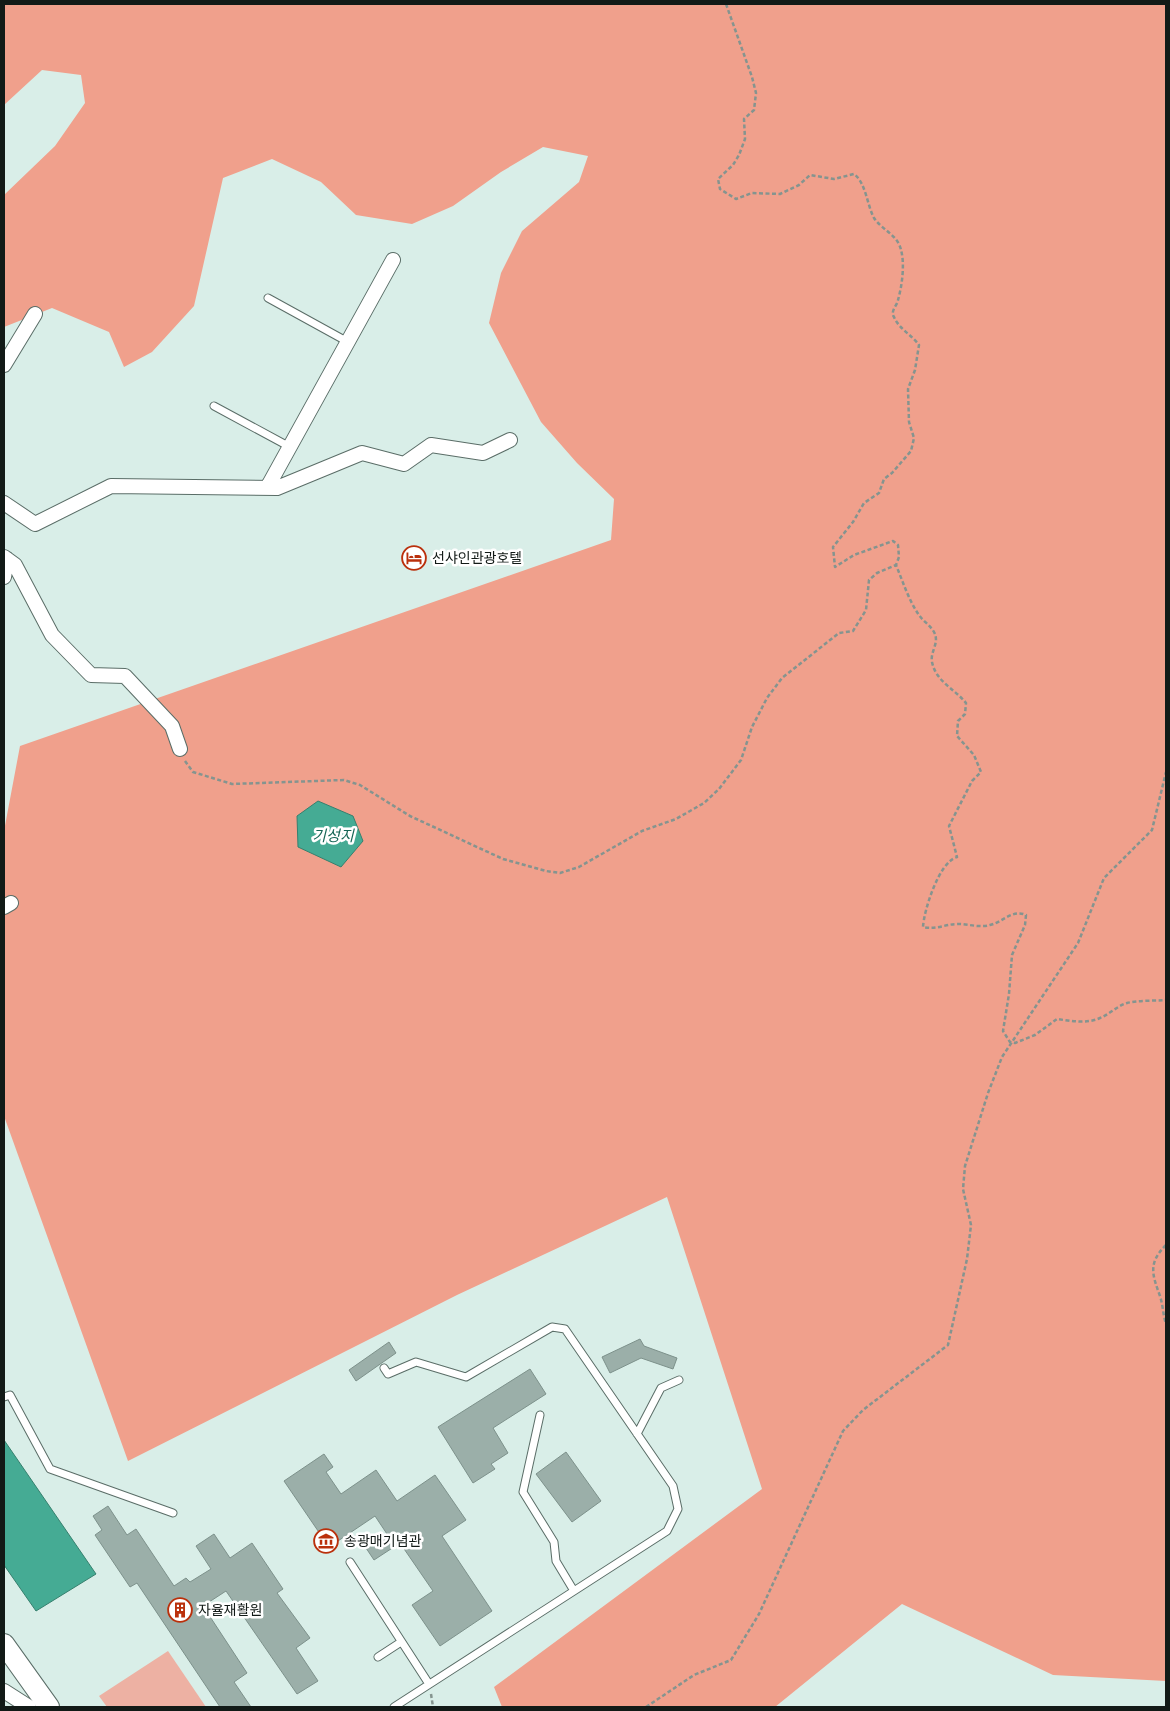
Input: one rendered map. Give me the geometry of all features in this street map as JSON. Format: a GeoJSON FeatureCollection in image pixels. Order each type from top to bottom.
{"type":"FeatureCollection","features":[{"type":"Feature","properties":{"kind":"main road"},"geometry":{"type":"LineString","coordinates":[[4,1644],[49,1707]]}},
{"type":"Feature","properties":{"kind":"street"},"geometry":{"type":"LineString","coordinates":[[267,488],[393,260]]}},
{"type":"Feature","properties":{"kind":"street"},"geometry":{"type":"LineString","coordinates":[[4,365],[35,314]]}},
{"type":"Feature","properties":{"kind":"street"},"geometry":{"type":"LineString","coordinates":[[4,503],[36,524],[111,486],[277,488],[362,452],[404,464],[430,445],[483,453],[510,440]]}},
{"type":"Feature","properties":{"kind":"street"},"geometry":{"type":"LineString","coordinates":[[4,577],[5,558]]}},
{"type":"Feature","properties":{"kind":"street"},"geometry":{"type":"LineString","coordinates":[[5,558],[15,565],[52,635],[91,676],[125,676],[172,726],[180,749]]}},
{"type":"Feature","properties":{"kind":"street"},"geometry":{"type":"LineString","coordinates":[[4,1691],[29,1707]]}},
{"type":"Feature","properties":{"kind":"lane"},"geometry":{"type":"LineString","coordinates":[[268,298],[348,342]]}},
{"type":"Feature","properties":{"kind":"lane"},"geometry":{"type":"LineString","coordinates":[[214,406],[290,447]]}},
{"type":"Feature","properties":{"kind":"lane"},"geometry":{"type":"LineString","coordinates":[[384,1368],[388,1374],[416,1362],[466,1377],[552,1327],[565,1330],[673,1486],[678,1509],[667,1531],[394,1707]]}},
{"type":"Feature","properties":{"kind":"lane"},"geometry":{"type":"LineString","coordinates":[[637,1434],[661,1388],[679,1380]]}},
{"type":"Feature","properties":{"kind":"lane"},"geometry":{"type":"LineString","coordinates":[[4,1397],[10,1395],[50,1470],[173,1513]]}},
{"type":"Feature","properties":{"kind":"lane"},"geometry":{"type":"LineString","coordinates":[[540,1416],[523,1492],[554,1542],[556,1561],[574,1591]]}},
{"type":"Feature","properties":{"kind":"lane"},"geometry":{"type":"LineString","coordinates":[[350,1562],[429,1684]]}},
{"type":"Feature","properties":{"kind":"lane"},"geometry":{"type":"LineString","coordinates":[[378,1657],[401,1642]]}},
{"type":"Feature","properties":{"kind":"path"},"geometry":{"type":"LineString","coordinates":[[726,4],[756,93],[754,110],[744,119],[745,139],[733,165],[718,179],[720,189],[736,199],[752,193],[780,194],[799,185],[810,175],[834,178],[854,174],[860,178],[869,209],[876,221],[894,236],[902,250],[902,279],[898,302],[892,311],[893,316],[919,345],[918,362],[908,389],[909,422],[914,438],[911,451],[892,473],[884,479],[879,493],[864,503],[853,522],[833,547],[835,567],[854,555],[893,541],[898,545],[899,557],[896,566],[918,615],[936,634],[937,643],[932,662],[934,668],[947,688],[966,703],[966,714],[958,722],[957,736],[974,755],[981,772],[972,781],[949,826],[957,857],[952,858],[938,874],[923,927],[938,929],[956,924],[991,925],[1019,912],[1026,915],[1025,925],[1012,956],[1009,994],[1003,1031],[1005,1036],[1012,1042]]}},
{"type":"Feature","properties":{"kind":"path"},"geometry":{"type":"LineString","coordinates":[[180,749],[182,757],[194,772],[232,784],[344,780],[360,785],[410,816],[503,859],[560,873],[579,867],[642,831],[676,819],[704,803],[719,789],[741,760],[752,726],[767,698],[782,678],[839,633],[853,631],[861,621],[866,610],[869,580],[877,573],[896,566]]}},
{"type":"Feature","properties":{"kind":"path"},"geometry":{"type":"LineString","coordinates":[[646,1707],[694,1675],[731,1660],[759,1614],[843,1431],[863,1410],[948,1345],[967,1260],[971,1225],[963,1189],[965,1166],[988,1093],[1002,1057],[1078,943],[1104,878],[1152,830],[1166,772]]}},
{"type":"Feature","properties":{"kind":"path"},"geometry":{"type":"LineString","coordinates":[[1012,1042],[1035,1035],[1057,1019],[1077,1022],[1091,1021],[1129,1002],[1166,1000]]}},
{"type":"Feature","properties":{"kind":"path"},"geometry":{"type":"LineString","coordinates":[[1166,1245],[1154,1260],[1153,1280],[1160,1298],[1166,1324]]}},
{"type":"Feature","properties":{"kind":"shaded area"},"geometry":{"type":"Polygon","coordinates":[[[4,4],[1166,4],[1166,1681],[1053,1675],[902,1604],[775,1707],[502,1707],[494,1687],[762,1489],[667,1197],[457,1295],[128,1461],[4,1116],[4,831],[20,746],[611,540],[614,499],[577,463],[541,422],[489,323],[501,273],[522,231],[579,182],[588,156],[543,147],[501,172],[453,206],[412,224],[356,215],[321,182],[272,159],[223,178],[194,306],[152,352],[124,367],[109,332],[52,308],[4,327],[4,195],[55,146],[85,103],[81,75],[42,70],[4,105],[4,4]]]}},
{"type":"Feature","properties":{"kind":"shaded area"},"geometry":{"type":"Polygon","coordinates":[[[168,1651],[206,1707],[107,1707],[99,1696],[168,1651]]]}},
{"type":"Feature","properties":{"kind":"water","name":"기성지"},"geometry":{"type":"Polygon","coordinates":[[[318,801],[353,816],[363,841],[341,867],[298,847],[297,816],[318,801]]]}},
{"type":"Feature","properties":{"kind":"water"},"geometry":{"type":"Polygon","coordinates":[[[4,1440],[96,1574],[36,1611],[4,1565],[4,1440]]]}},
{"type":"Feature","properties":{"kind":"building"},"geometry":{"type":"Polygon","coordinates":[[[640,1339],[644,1346],[677,1358],[673,1369],[641,1358],[610,1373],[602,1357],[640,1339]]]}},
{"type":"Feature","properties":{"kind":"building"},"geometry":{"type":"Polygon","coordinates":[[[389,1342],[396,1353],[356,1381],[349,1370],[389,1342]]]}},
{"type":"Feature","properties":{"kind":"building"},"geometry":{"type":"Polygon","coordinates":[[[530,1369],[546,1394],[493,1428],[508,1453],[491,1464],[495,1469],[473,1483],[438,1427],[530,1369]]]}},
{"type":"Feature","properties":{"kind":"building"},"geometry":{"type":"Polygon","coordinates":[[[566,1452],[601,1501],[572,1522],[536,1474],[566,1452]]]}},
{"type":"Feature","properties":{"kind":"building"},"geometry":{"type":"Polygon","coordinates":[[[324,1454],[333,1467],[326,1472],[341,1494],[376,1470],[397,1501],[435,1475],[466,1520],[442,1536],[492,1611],[440,1646],[412,1605],[433,1591],[400,1543],[374,1560],[366,1548],[387,1534],[375,1516],[329,1547],[284,1481],[324,1454]]]}},
{"type":"Feature","properties":{"kind":"building","name":"자율재활원"},"geometry":{"type":"Polygon","coordinates":[[[108,1506],[127,1535],[136,1529],[174,1586],[186,1578],[190,1582],[211,1569],[196,1546],[214,1534],[230,1558],[252,1543],[283,1589],[277,1593],[310,1638],[296,1648],[318,1681],[297,1694],[226,1591],[203,1606],[247,1673],[234,1682],[251,1707],[220,1707],[137,1583],[130,1587],[95,1535],[102,1530],[93,1516],[108,1506]]]}},
{"type":"Feature","properties":{"kind":"place","name":"선샤인관광호텔"},"geometry":{"type":"Point","coordinates":[414,558]}},
{"type":"Feature","properties":{"kind":"place","name":"송광매기념관"},"geometry":{"type":"Point","coordinates":[326,1541]}},
{"type":"Feature","properties":{"kind":"place","name":"자율재활원"},"geometry":{"type":"Point","coordinates":[180,1610]}}]}
